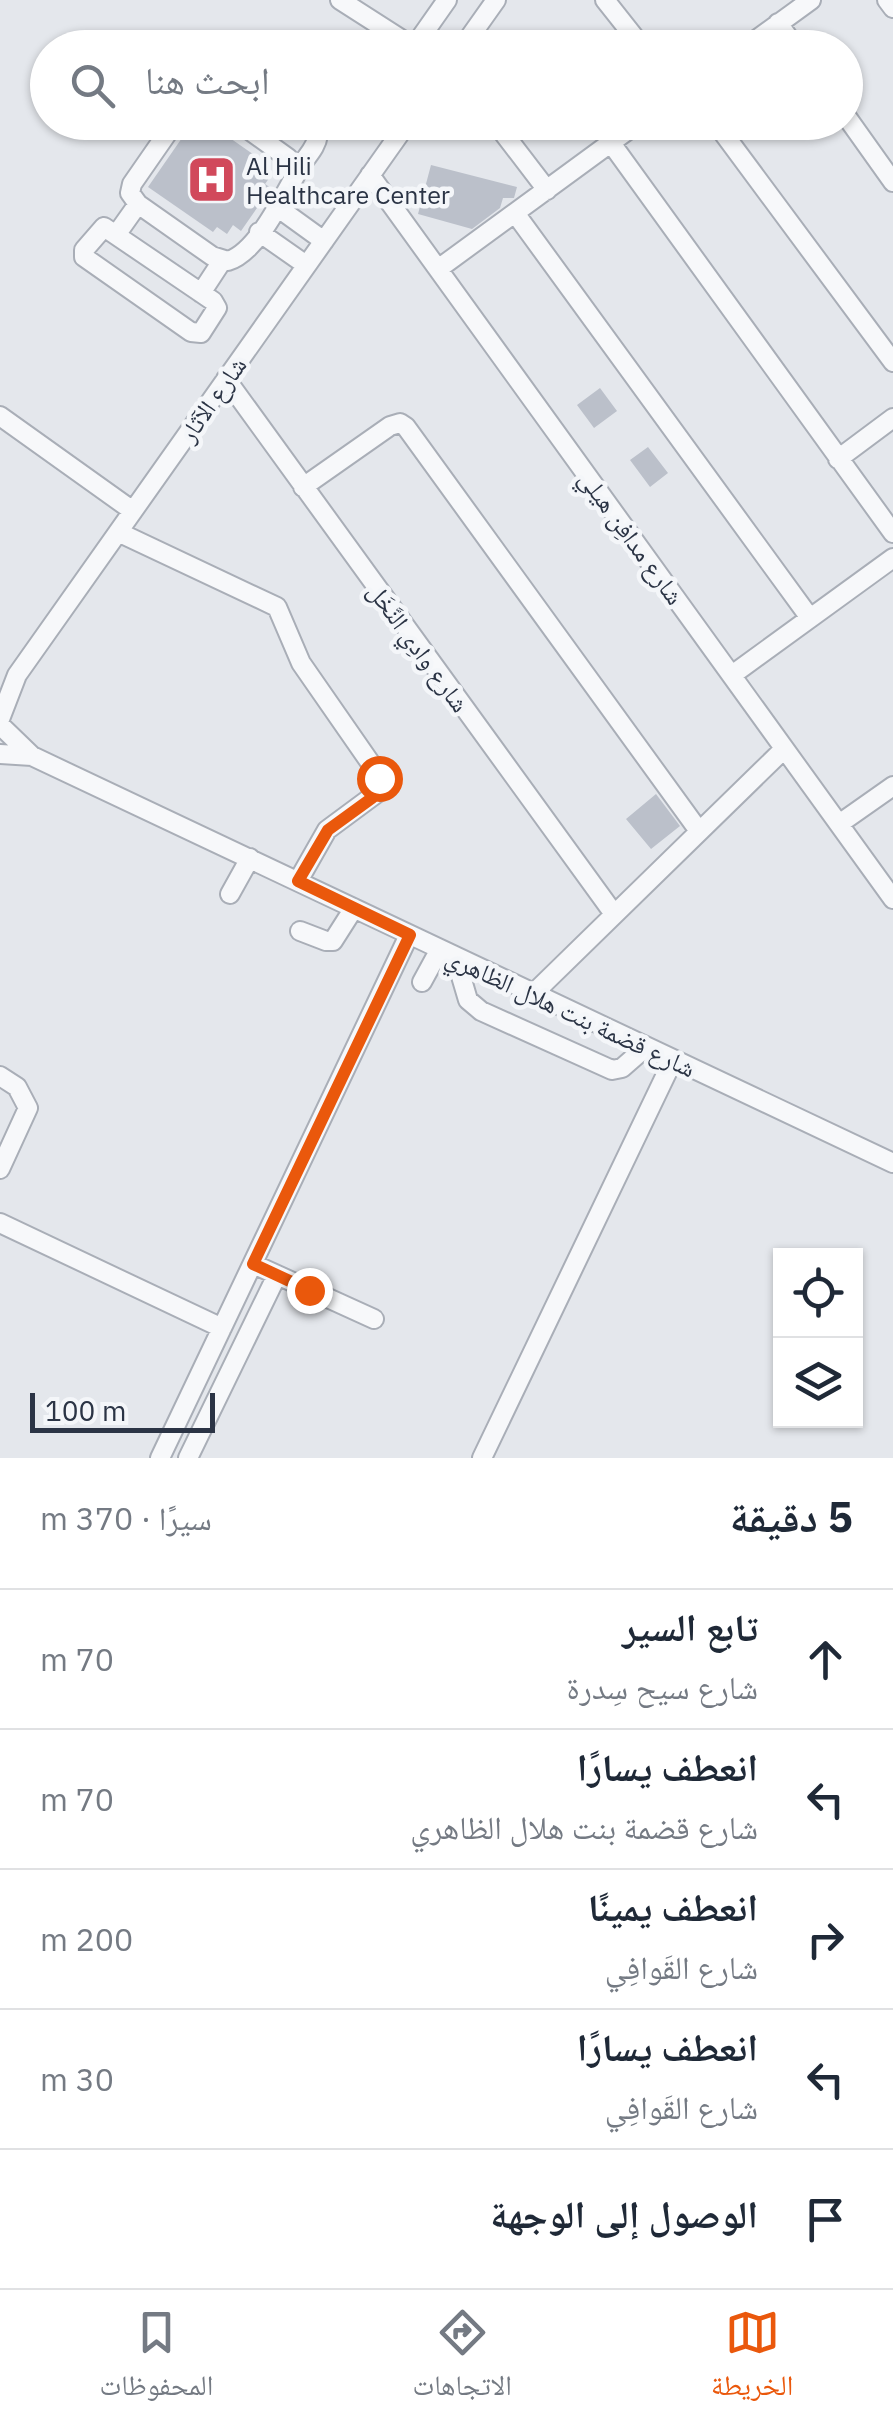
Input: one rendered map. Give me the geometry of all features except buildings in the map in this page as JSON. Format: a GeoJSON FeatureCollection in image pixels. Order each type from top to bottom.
{"type":"FeatureCollection","features":[{"type":"Feature","properties":{"kind":"street"},"geometry":{"type":"LineString","coordinates":[[340,0],[387,30]]}},
{"type":"Feature","properties":{"kind":"street"},"geometry":{"type":"LineString","coordinates":[[426,30],[448,0]]}},
{"type":"Feature","properties":{"kind":"street"},"geometry":{"type":"LineString","coordinates":[[475,30],[496,0]]}},
{"type":"Feature","properties":{"kind":"street"},"geometry":{"type":"LineString","coordinates":[[605,0],[629,30]]}},
{"type":"Feature","properties":{"kind":"street"},"geometry":{"type":"LineString","coordinates":[[770,30],[811,0]]}},
{"type":"Feature","properties":{"kind":"street"},"geometry":{"type":"LineString","coordinates":[[887,0],[893,8]]}},
{"type":"Feature","properties":{"kind":"street"},"geometry":{"type":"LineString","coordinates":[[778,24],[782,30]]}},
{"type":"Feature","properties":{"kind":"street"},"geometry":{"type":"LineString","coordinates":[[162,140],[129,188],[138,204],[222,260]]}},
{"type":"Feature","properties":{"kind":"street"},"geometry":{"type":"LineString","coordinates":[[263,140],[288,158],[296,172]]}},
{"type":"Feature","properties":{"kind":"street"},"geometry":{"type":"LineString","coordinates":[[201,293],[222,260],[240,256],[259,232],[318,140]]}},
{"type":"Feature","properties":{"kind":"street","name":"شارع الآثار"},"geometry":{"type":"LineString","coordinates":[[0,687],[17,674],[395,140]]}},
{"type":"Feature","properties":{"kind":"street"},"geometry":{"type":"LineString","coordinates":[[510,140],[547,190]]}},
{"type":"Feature","properties":{"kind":"street"},"geometry":{"type":"LineString","coordinates":[[438,269],[615,140]]}},
{"type":"Feature","properties":{"kind":"street"},"geometry":{"type":"LineString","coordinates":[[728,140],[893,362]]}},
{"type":"Feature","properties":{"kind":"street"},"geometry":{"type":"LineString","coordinates":[[863,140],[893,182]]}},
{"type":"Feature","properties":{"kind":"street"},"geometry":{"type":"LineString","coordinates":[[611,143],[893,533]]}},
{"type":"Feature","properties":{"kind":"street","name":"شارع مدافِن هيلي"},"geometry":{"type":"LineString","coordinates":[[370,174],[893,899]]}},
{"type":"Feature","properties":{"kind":"street"},"geometry":{"type":"LineString","coordinates":[[116,234],[138,204]]}},
{"type":"Feature","properties":{"kind":"street"},"geometry":{"type":"LineString","coordinates":[[277,207],[324,241]]}},
{"type":"Feature","properties":{"kind":"street"},"geometry":{"type":"LineString","coordinates":[[515,214],[810,618]]}},
{"type":"Feature","properties":{"kind":"street"},"geometry":{"type":"LineString","coordinates":[[101,227],[201,293],[217,308],[206,329],[197,334],[84,257],[84,250],[101,227]]}},
{"type":"Feature","properties":{"kind":"street"},"geometry":{"type":"LineString","coordinates":[[259,232],[306,266]]}},
{"type":"Feature","properties":{"kind":"street","name":"شارع وادِي النَّخَل"},"geometry":{"type":"LineString","coordinates":[[226,379],[614,914]]}},
{"type":"Feature","properties":{"kind":"street"},"geometry":{"type":"LineString","coordinates":[[0,416],[133,511]]}},
{"type":"Feature","properties":{"kind":"street"},"geometry":{"type":"LineString","coordinates":[[838,459],[893,418]]}},
{"type":"Feature","properties":{"kind":"street"},"geometry":{"type":"LineString","coordinates":[[303,488],[390,426],[400,422],[406,427],[699,831]]}},
{"type":"Feature","properties":{"kind":"street"},"geometry":{"type":"LineString","coordinates":[[118,532],[277,607],[301,663],[376,772],[376,792],[328,830],[298,881]]}},
{"type":"Feature","properties":{"kind":"street"},"geometry":{"type":"LineString","coordinates":[[732,675],[893,558]]}},
{"type":"Feature","properties":{"kind":"street","name":"شارع الآثار"},"geometry":{"type":"LineString","coordinates":[[1,727],[17,674]]}},
{"type":"Feature","properties":{"kind":"street","name":"شارع قضمة بنت هلال الظاهري"},"geometry":{"type":"LineString","coordinates":[[1,727],[32,756],[893,1163]]}},
{"type":"Feature","properties":{"kind":"street"},"geometry":{"type":"LineString","coordinates":[[534,993],[784,748]]}},
{"type":"Feature","properties":{"kind":"street","name":"شارع قضمة بنت هلال الظاهري"},"geometry":{"type":"LineString","coordinates":[[0,754],[32,756]]}},
{"type":"Feature","properties":{"kind":"street"},"geometry":{"type":"LineString","coordinates":[[839,824],[893,786]]}},
{"type":"Feature","properties":{"kind":"street"},"geometry":{"type":"LineString","coordinates":[[230,894],[250,858]]}},
{"type":"Feature","properties":{"kind":"street"},"geometry":{"type":"LineString","coordinates":[[300,931],[333,941],[354,908]]}},
{"type":"Feature","properties":{"kind":"street"},"geometry":{"type":"LineString","coordinates":[[160,1458],[410,935]]}},
{"type":"Feature","properties":{"kind":"street"},"geometry":{"type":"LineString","coordinates":[[422,982],[447,953],[468,1000],[481,1011],[612,1070],[622,1068],[646,1047]]}},
{"type":"Feature","properties":{"kind":"street"},"geometry":{"type":"LineString","coordinates":[[482,1458],[673,1060]]}},
{"type":"Feature","properties":{"kind":"street"},"geometry":{"type":"LineString","coordinates":[[0,1076],[17,1087],[28,1108],[0,1169]]}},
{"type":"Feature","properties":{"kind":"street"},"geometry":{"type":"LineString","coordinates":[[0,1223],[222,1328]]}},
{"type":"Feature","properties":{"kind":"street"},"geometry":{"type":"LineString","coordinates":[[253,1264],[374,1318]]}},
{"type":"Feature","properties":{"kind":"street"},"geometry":{"type":"LineString","coordinates":[[188,1458],[277,1275]]}},
{"type":"Feature","properties":{"kind":"place","name":"Al Hili Healthcare Center"},"geometry":{"type":"Point","coordinates":[211,179]}},
{"type":"Feature","properties":{"kind":"route"},"geometry":{"type":"LineString","coordinates":[[309,1290],[253,1264],[410,935],[298,881],[328,830],[372,798],[379,778]]}}]}
